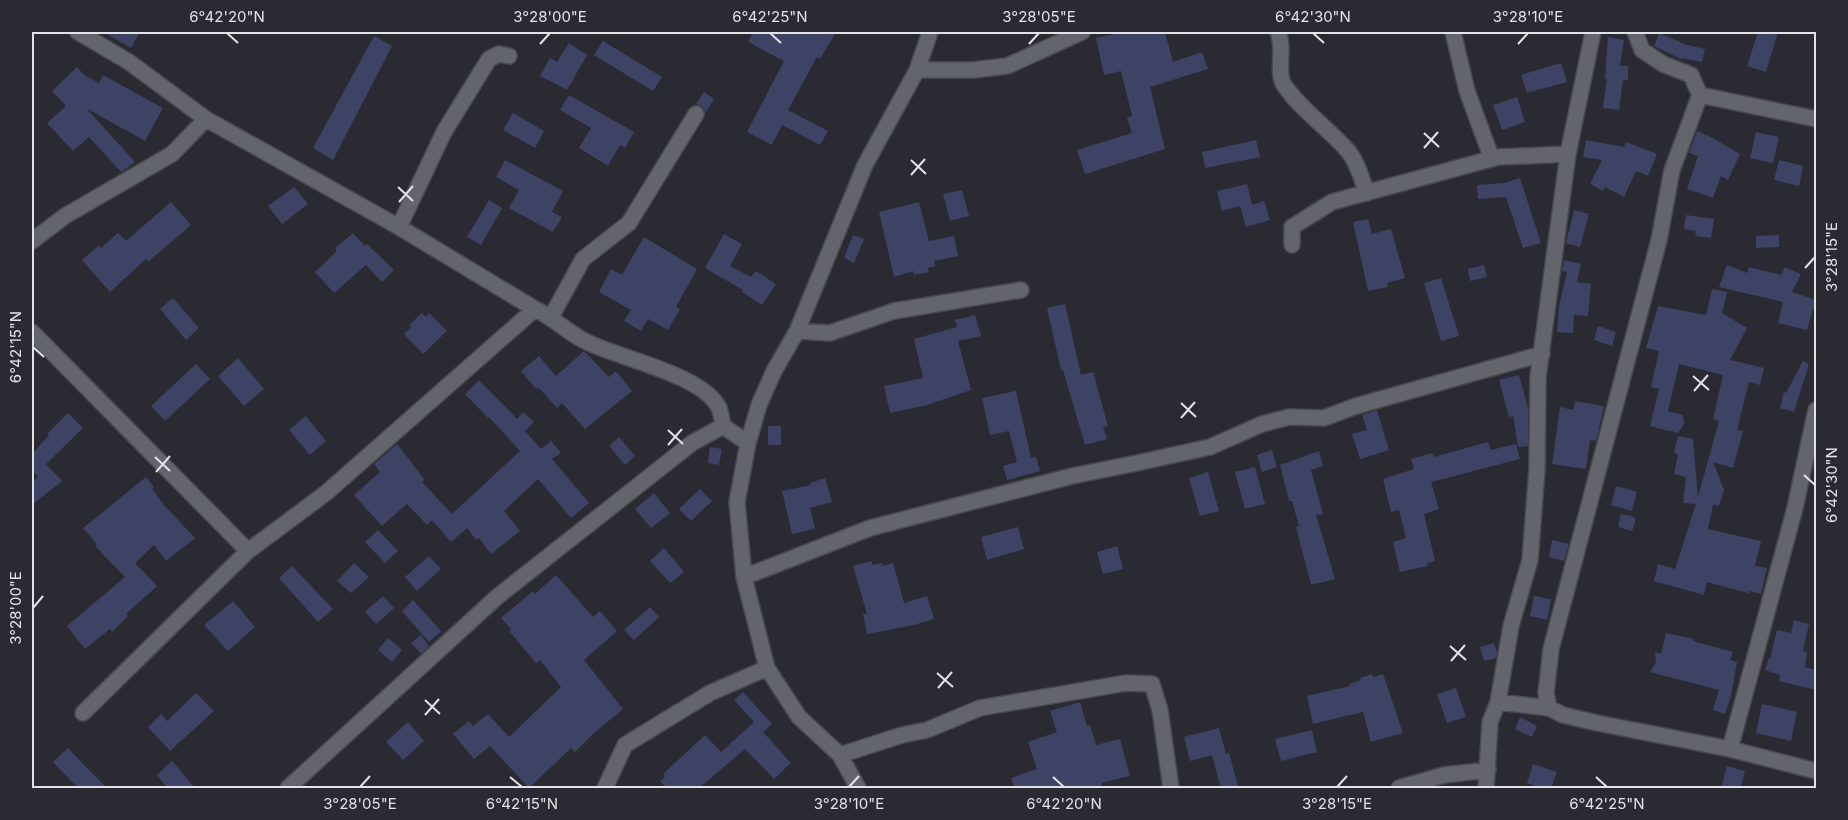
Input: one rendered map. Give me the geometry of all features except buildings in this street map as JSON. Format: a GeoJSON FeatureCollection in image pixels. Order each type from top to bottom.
{"type":"FeatureCollection","features":[{"type":"Feature","properties":{"kind":"street"},"geometry":{"type":"LineString","coordinates":[[78,32],[129,62],[206,119],[399,227],[551,317],[581,340],[662,370],[706,392],[719,408],[723,426],[748,443]]}},
{"type":"Feature","properties":{"kind":"street"},"geometry":{"type":"LineString","coordinates":[[858,789],[840,755],[800,717],[767,668],[744,577],[737,502],[748,443],[759,405],[774,371],[797,331],[865,165],[917,70],[930,32]]}},
{"type":"Feature","properties":{"kind":"street"},"geometry":{"type":"LineString","coordinates":[[917,70],[973,70],[1007,66],[1082,32]]}},
{"type":"Feature","properties":{"kind":"street"},"geometry":{"type":"LineString","coordinates":[[1278,32],[1282,42],[1280,67],[1282,83],[1350,153],[1367,193]]}},
{"type":"Feature","properties":{"kind":"street"},"geometry":{"type":"LineString","coordinates":[[1453,32],[1467,91],[1492,159]]}},
{"type":"Feature","properties":{"kind":"street"},"geometry":{"type":"LineString","coordinates":[[1486,789],[1490,722],[1498,702],[1511,626],[1530,560],[1537,469],[1538,377],[1568,154],[1593,32]]}},
{"type":"Feature","properties":{"kind":"street"},"geometry":{"type":"LineString","coordinates":[[1549,708],[1546,693],[1551,649],[1659,240],[1672,170],[1700,95],[1691,75],[1663,64],[1642,50],[1635,32]]}},
{"type":"Feature","properties":{"kind":"street"},"geometry":{"type":"LineString","coordinates":[[399,227],[444,132],[489,59],[499,54],[509,56]]}},
{"type":"Feature","properties":{"kind":"street"},"geometry":{"type":"LineString","coordinates":[[1700,95],[1816,119]]}},
{"type":"Feature","properties":{"kind":"street"},"geometry":{"type":"LineString","coordinates":[[551,317],[583,260],[629,223],[696,114]]}},
{"type":"Feature","properties":{"kind":"street"},"geometry":{"type":"LineString","coordinates":[[32,241],[65,216],[172,154],[206,119]]}},
{"type":"Feature","properties":{"kind":"street"},"geometry":{"type":"LineString","coordinates":[[1292,245],[1292,227],[1332,202],[1492,159],[1568,154]]}},
{"type":"Feature","properties":{"kind":"street"},"geometry":{"type":"LineString","coordinates":[[797,331],[831,333],[894,311],[1021,290]]}},
{"type":"Feature","properties":{"kind":"street"},"geometry":{"type":"LineString","coordinates":[[83,713],[248,551],[326,493],[535,309]]}},
{"type":"Feature","properties":{"kind":"street"},"geometry":{"type":"LineString","coordinates":[[32,332],[248,551]]}},
{"type":"Feature","properties":{"kind":"street"},"geometry":{"type":"LineString","coordinates":[[744,577],[870,528],[1072,476],[1210,447],[1262,424],[1289,417],[1324,418],[1356,406],[1542,354]]}},
{"type":"Feature","properties":{"kind":"street"},"geometry":{"type":"LineString","coordinates":[[1730,749],[1795,508],[1816,410]]}},
{"type":"Feature","properties":{"kind":"street"},"geometry":{"type":"LineString","coordinates":[[288,789],[497,597],[692,444],[723,426]]}},
{"type":"Feature","properties":{"kind":"street"},"geometry":{"type":"LineString","coordinates":[[605,789],[626,745],[710,693],[767,668]]}},
{"type":"Feature","properties":{"kind":"street"},"geometry":{"type":"LineString","coordinates":[[840,755],[902,735],[927,730],[980,708],[1126,683],[1152,684],[1160,710],[1172,789]]}},
{"type":"Feature","properties":{"kind":"street"},"geometry":{"type":"LineString","coordinates":[[1498,702],[1549,708],[1563,715],[1730,749],[1816,771]]}},
{"type":"Feature","properties":{"kind":"street"},"geometry":{"type":"LineString","coordinates":[[1399,789],[1444,774],[1488,770]]}}]}
